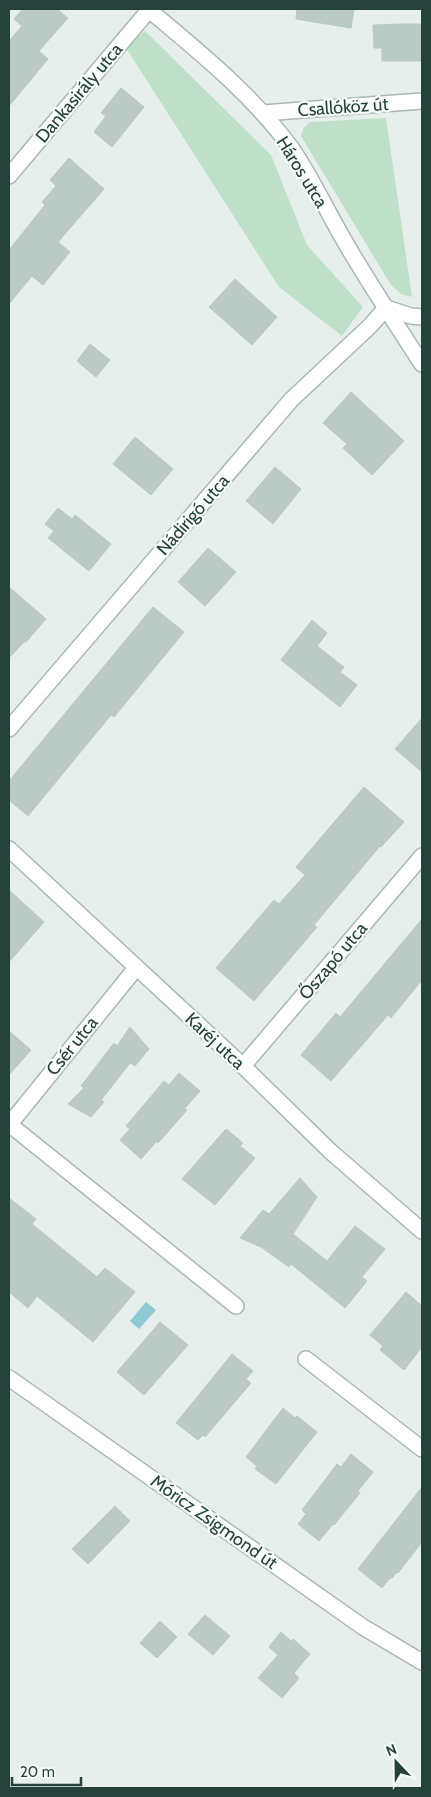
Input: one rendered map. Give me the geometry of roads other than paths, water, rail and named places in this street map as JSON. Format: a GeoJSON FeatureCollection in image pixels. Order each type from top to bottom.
{"type":"FeatureCollection","features":[{"type":"Feature","properties":{"kind":"street","name":"Háros utca"},"geometry":{"type":"LineString","coordinates":[[148,9],[229,78],[263,113],[292,150],[342,237],[422,364]]}},
{"type":"Feature","properties":{"kind":"street","name":"Dankasirály utca"},"geometry":{"type":"LineString","coordinates":[[9,176],[148,9]]}},
{"type":"Feature","properties":{"kind":"street","name":"Csallóköz út"},"geometry":{"type":"LineString","coordinates":[[263,113],[422,101]]}},
{"type":"Feature","properties":{"kind":"street"},"geometry":{"type":"LineString","coordinates":[[386,308],[411,316],[422,317]]}},
{"type":"Feature","properties":{"kind":"street","name":"Nádirigó utca"},"geometry":{"type":"LineString","coordinates":[[9,729],[291,400],[370,326],[386,308]]}},
{"type":"Feature","properties":{"kind":"street","name":"Karéj utca"},"geometry":{"type":"LineString","coordinates":[[9,848],[243,1066],[330,1151],[422,1231]]}},
{"type":"Feature","properties":{"kind":"street","name":"Őszapó utca"},"geometry":{"type":"LineString","coordinates":[[243,1066],[422,856]]}},
{"type":"Feature","properties":{"kind":"street","name":"Csér utca"},"geometry":{"type":"LineString","coordinates":[[9,1124],[136,968]]}},
{"type":"Feature","properties":{"kind":"street"},"geometry":{"type":"LineString","coordinates":[[9,1124],[236,1306]]}},
{"type":"Feature","properties":{"kind":"street"},"geometry":{"type":"LineString","coordinates":[[306,1360],[422,1449]]}},
{"type":"Feature","properties":{"kind":"street","name":"Móricz Zsigmond út"},"geometry":{"type":"LineString","coordinates":[[9,1378],[363,1627],[422,1662]]}},
{"type":"Feature","properties":{"kind":"water"},"geometry":{"type":"Polygon","coordinates":[[[146,1302],[156,1310],[139,1329],[130,1321],[146,1302]]]}}]}
